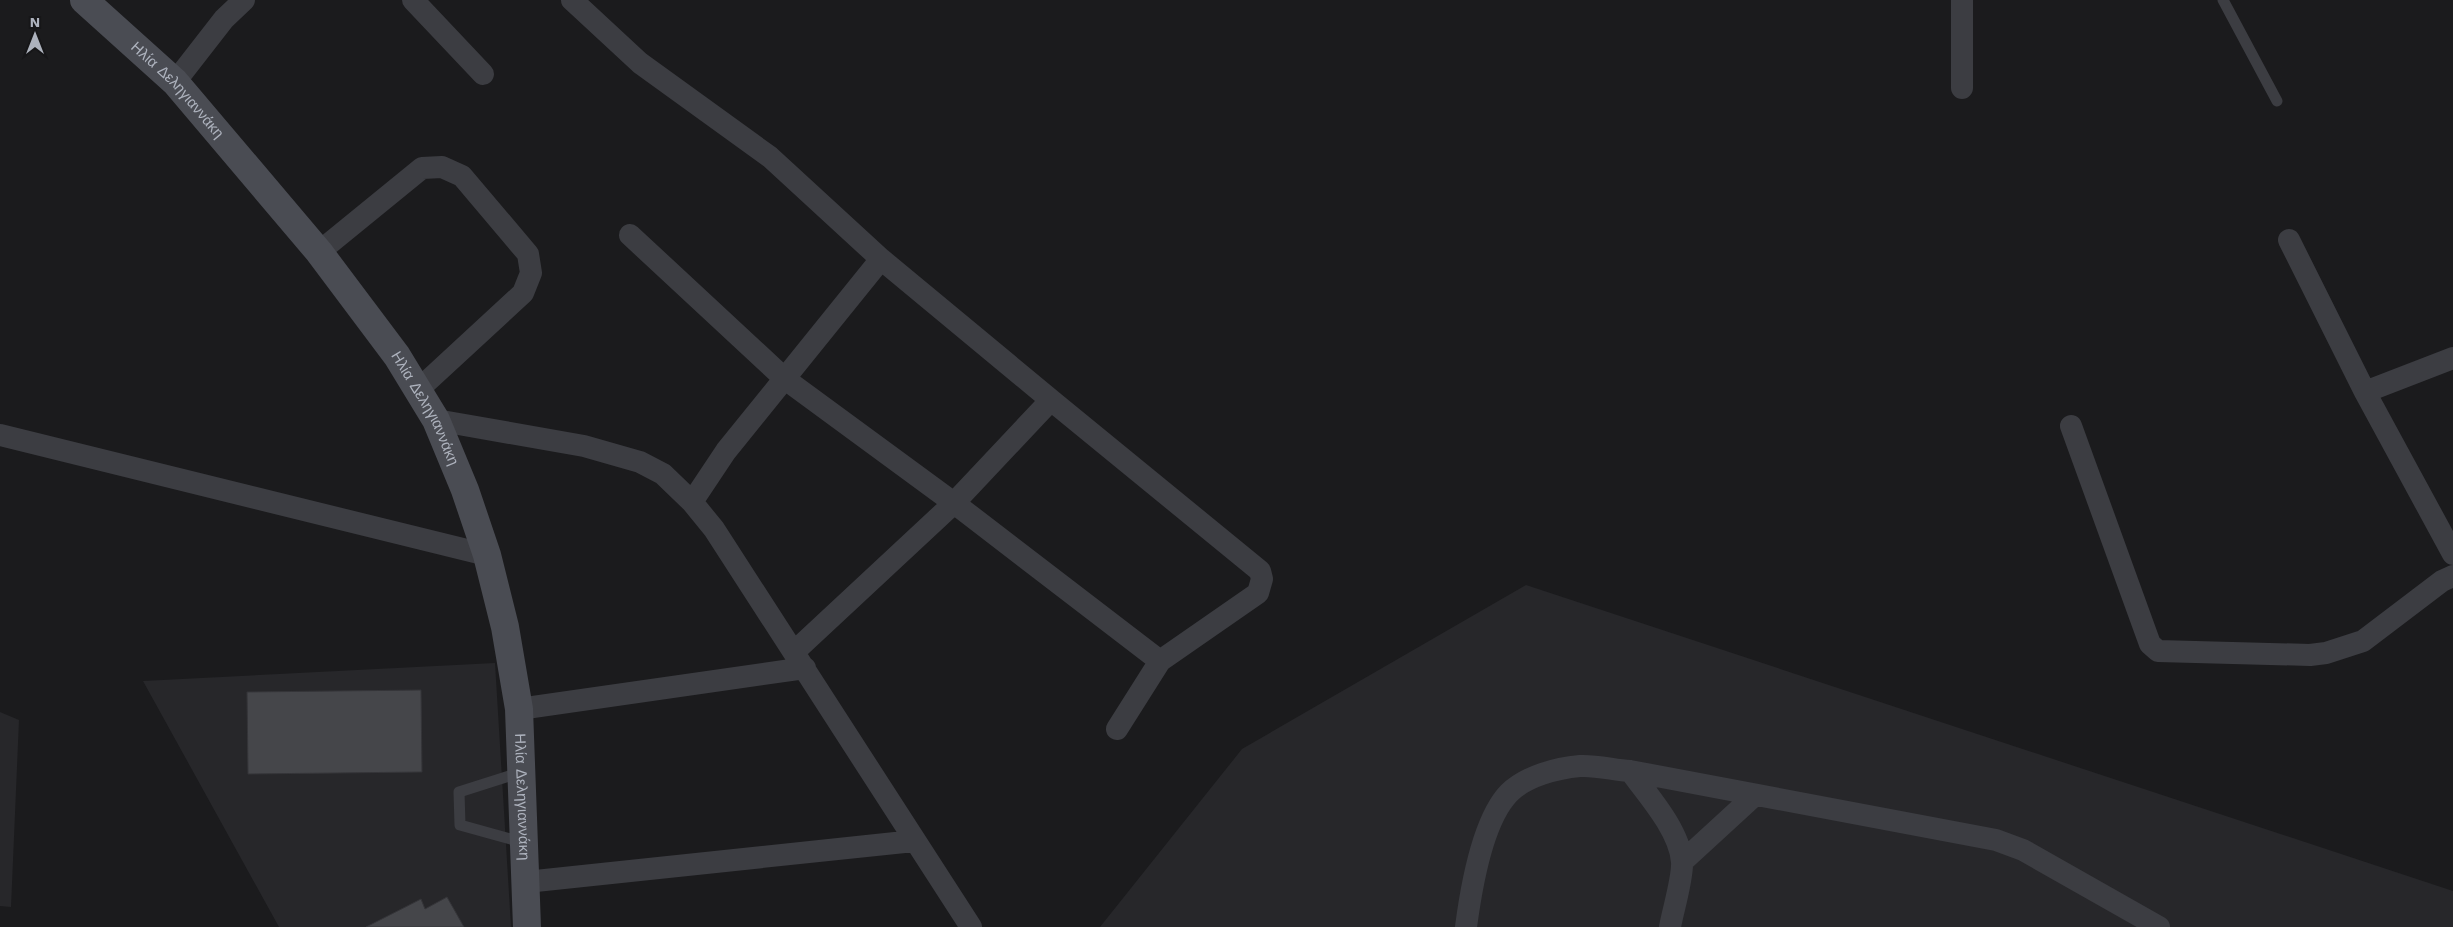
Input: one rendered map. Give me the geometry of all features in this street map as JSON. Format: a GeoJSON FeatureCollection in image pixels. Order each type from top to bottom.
{"type":"FeatureCollection","features":[{"type":"Feature","properties":{"kind":"street","name":"Ηλία Δεληγιαννάκη"},"geometry":{"type":"LineString","coordinates":[[84,0],[175,82],[338,274],[418,389],[436,420],[465,490],[487,555],[505,627],[519,710],[527,927]]}},
{"type":"Feature","properties":{"kind":"street"},"geometry":{"type":"LineString","coordinates":[[175,82],[224,19],[244,0]]}},
{"type":"Feature","properties":{"kind":"street"},"geometry":{"type":"LineString","coordinates":[[413,0],[483,74]]}},
{"type":"Feature","properties":{"kind":"street"},"geometry":{"type":"LineString","coordinates":[[572,0],[640,63],[770,157],[881,259],[1260,571],[1262,579],[1258,593],[1160,662],[1116,729]]}},
{"type":"Feature","properties":{"kind":"street"},"geometry":{"type":"LineString","coordinates":[[1962,0],[1962,88]]}},
{"type":"Feature","properties":{"kind":"street"},"geometry":{"type":"LineString","coordinates":[[319,252],[422,168],[442,166],[462,176],[528,254],[531,273],[524,293],[418,389]]}},
{"type":"Feature","properties":{"kind":"street"},"geometry":{"type":"LineString","coordinates":[[630,235],[785,379],[954,503],[1160,662]]}},
{"type":"Feature","properties":{"kind":"street"},"geometry":{"type":"LineString","coordinates":[[2289,240],[2365,392],[2453,554]]}},
{"type":"Feature","properties":{"kind":"street"},"geometry":{"type":"LineString","coordinates":[[692,502],[726,451],[881,259]]}},
{"type":"Feature","properties":{"kind":"street"},"geometry":{"type":"LineString","coordinates":[[2365,392],[2453,358]]}},
{"type":"Feature","properties":{"kind":"street"},"geometry":{"type":"LineString","coordinates":[[519,710],[800,660],[954,503],[1051,400]]}},
{"type":"Feature","properties":{"kind":"street"},"geometry":{"type":"LineString","coordinates":[[436,420],[584,446],[632,459],[663,474],[692,502],[714,529],[971,927]]}},
{"type":"Feature","properties":{"kind":"street"},"geometry":{"type":"LineString","coordinates":[[2071,426],[2150,644],[2158,651],[2310,655],[2326,653],[2363,641],[2442,582],[2453,576]]}},
{"type":"Feature","properties":{"kind":"street"},"geometry":{"type":"LineString","coordinates":[[0,435],[487,555]]}},
{"type":"Feature","properties":{"kind":"street"},"geometry":{"type":"LineString","coordinates":[[1466,927],[1470,891],[1483,846],[1492,821],[1509,793],[1533,777],[1581,766],[1630,771],[1996,840],[2023,850],[2160,927]]}},
{"type":"Feature","properties":{"kind":"street"},"geometry":{"type":"LineString","coordinates":[[1630,771],[1663,817],[1675,839],[1682,862],[1670,927]]}},
{"type":"Feature","properties":{"kind":"street"},"geometry":{"type":"LineString","coordinates":[[1682,862],[1755,795]]}},
{"type":"Feature","properties":{"kind":"street"},"geometry":{"type":"LineString","coordinates":[[526,882],[914,841]]}},
{"type":"Feature","properties":{"kind":"lane"},"geometry":{"type":"LineString","coordinates":[[2224,0],[2277,101]]}},
{"type":"Feature","properties":{"kind":"lane"},"geometry":{"type":"LineString","coordinates":[[522,772],[459,792],[460,825],[525,843]]}},
{"type":"Feature","properties":{"kind":"shaded area"},"geometry":{"type":"Polygon","coordinates":[[[1526,585],[2453,891],[2453,927],[1100,927],[1242,749],[1526,585]]]}},
{"type":"Feature","properties":{"kind":"shaded area"},"geometry":{"type":"Polygon","coordinates":[[[495,663],[511,927],[279,927],[143,681],[495,663]]]}},
{"type":"Feature","properties":{"kind":"shaded area"},"geometry":{"type":"Polygon","coordinates":[[[0,712],[19,720],[11,907],[0,906],[0,712]]]}},
{"type":"Feature","properties":{"kind":"building"},"geometry":{"type":"Polygon","coordinates":[[[421,690],[422,772],[248,774],[247,692],[421,690]]]}},
{"type":"Feature","properties":{"kind":"building"},"geometry":{"type":"Polygon","coordinates":[[[447,897],[464,927],[366,927],[421,899],[425,909],[447,897]]]}}]}
